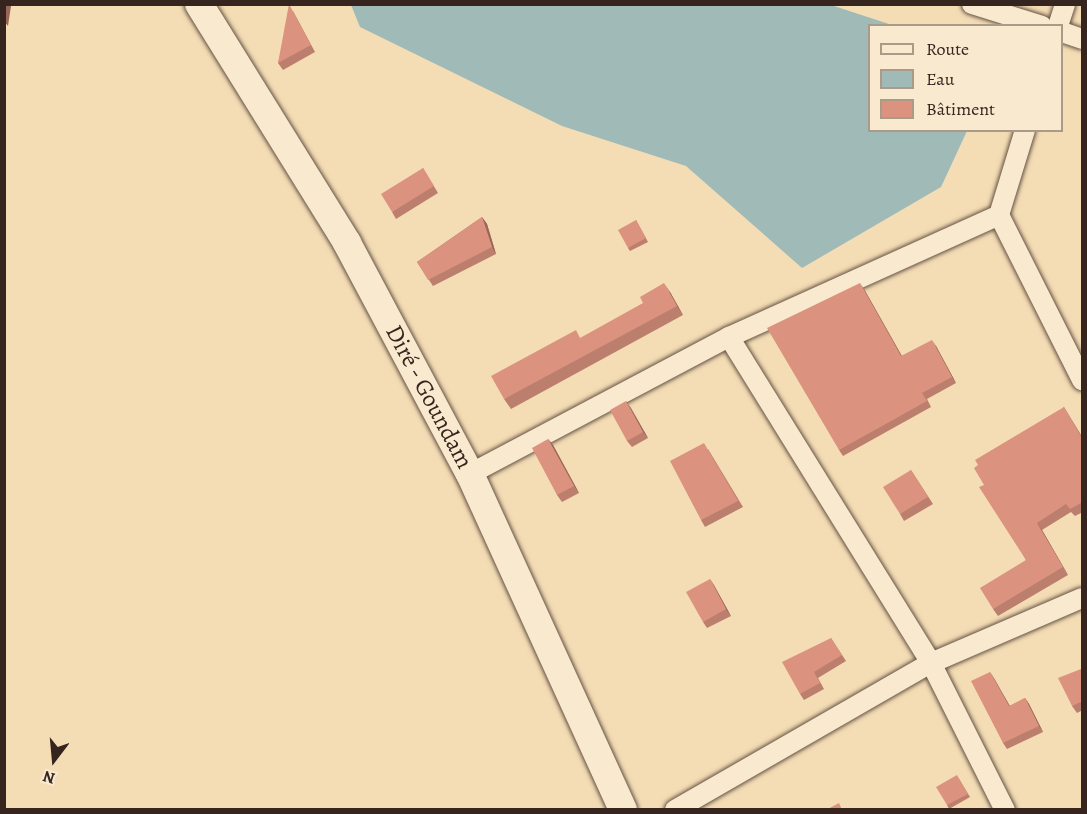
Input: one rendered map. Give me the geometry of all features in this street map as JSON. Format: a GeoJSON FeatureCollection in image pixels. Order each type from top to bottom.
{"type":"FeatureCollection","features":[{"type":"Feature","properties":{"kind":"main road","name":"Diré - Goundam"},"geometry":{"type":"LineString","coordinates":[[203,7],[347,243],[470,474],[623,810]]}},
{"type":"Feature","properties":{"kind":"street"},"geometry":{"type":"LineString","coordinates":[[972,4],[1035,24]]}},
{"type":"Feature","properties":{"kind":"street"},"geometry":{"type":"LineString","coordinates":[[1059,24],[1065,4]]}},
{"type":"Feature","properties":{"kind":"street"},"geometry":{"type":"LineString","coordinates":[[1063,32],[1083,39]]}},
{"type":"Feature","properties":{"kind":"street"},"geometry":{"type":"LineString","coordinates":[[1024,132],[999,215],[1083,380]]}},
{"type":"Feature","properties":{"kind":"street"},"geometry":{"type":"LineString","coordinates":[[470,474],[729,337],[999,215]]}},
{"type":"Feature","properties":{"kind":"street"},"geometry":{"type":"LineString","coordinates":[[729,337],[931,663],[1005,810]]}},
{"type":"Feature","properties":{"kind":"street"},"geometry":{"type":"LineString","coordinates":[[675,810],[931,663],[1083,598]]}},
{"type":"Feature","properties":{"kind":"water"},"geometry":{"type":"Polygon","coordinates":[[[351,5],[831,5],[889,24],[868,24],[868,132],[967,132],[941,187],[802,268],[686,166],[562,126],[360,27],[351,5]]]}},
{"type":"Feature","properties":{"kind":"building"},"geometry":{"type":"Polygon","coordinates":[[[289,4],[311,45],[278,63],[289,4]]]}},
{"type":"Feature","properties":{"kind":"building"},"geometry":{"type":"Polygon","coordinates":[[[423,168],[434,186],[392,212],[381,194],[423,168]]]}},
{"type":"Feature","properties":{"kind":"building"},"geometry":{"type":"Polygon","coordinates":[[[482,217],[492,247],[428,280],[417,262],[482,217]]]}},
{"type":"Feature","properties":{"kind":"building"},"geometry":{"type":"Polygon","coordinates":[[[636,220],[646,238],[628,248],[618,230],[636,220]]]}},
{"type":"Feature","properties":{"kind":"building"},"geometry":{"type":"Polygon","coordinates":[[[664,283],[677,306],[504,399],[491,376],[576,330],[580,338],[643,303],[640,297],[664,283]]]}},
{"type":"Feature","properties":{"kind":"building"},"geometry":{"type":"Polygon","coordinates":[[[860,283],[901,356],[932,340],[952,377],[922,393],[927,401],[839,450],[767,328],[860,283]]]}},
{"type":"Feature","properties":{"kind":"building"},"geometry":{"type":"Polygon","coordinates":[[[626,401],[643,432],[627,441],[610,410],[626,401]]]}},
{"type":"Feature","properties":{"kind":"building"},"geometry":{"type":"Polygon","coordinates":[[[1064,407],[1083,440],[1083,502],[1070,509],[1066,504],[1037,523],[1063,567],[993,609],[980,588],[1026,560],[979,487],[984,485],[974,468],[978,465],[975,460],[1064,407]]]}},
{"type":"Feature","properties":{"kind":"building"},"geometry":{"type":"Polygon","coordinates":[[[548,439],[574,486],[557,495],[532,448],[548,439]]]}},
{"type":"Feature","properties":{"kind":"building"},"geometry":{"type":"Polygon","coordinates":[[[704,443],[738,501],[701,520],[670,461],[704,443]]]}},
{"type":"Feature","properties":{"kind":"building"},"geometry":{"type":"Polygon","coordinates":[[[911,470],[928,497],[900,514],[883,487],[911,470]]]}},
{"type":"Feature","properties":{"kind":"building"},"geometry":{"type":"Polygon","coordinates":[[[710,579],[726,609],[703,622],[686,592],[710,579]]]}},
{"type":"Feature","properties":{"kind":"building"},"geometry":{"type":"Polygon","coordinates":[[[831,638],[842,655],[814,672],[820,683],[800,694],[782,662],[831,638]]]}},
{"type":"Feature","properties":{"kind":"building"},"geometry":{"type":"Polygon","coordinates":[[[1081,669],[1083,672],[1083,701],[1072,706],[1058,678],[1081,669]]]}},
{"type":"Feature","properties":{"kind":"building"},"geometry":{"type":"Polygon","coordinates":[[[990,672],[1009,706],[1025,698],[1039,726],[1003,743],[971,681],[990,672]]]}},
{"type":"Feature","properties":{"kind":"building"},"geometry":{"type":"Polygon","coordinates":[[[957,775],[968,794],[947,805],[936,787],[957,775]]]}},
{"type":"Feature","properties":{"kind":"building"},"geometry":{"type":"Polygon","coordinates":[[[839,803],[842,810],[826,810],[839,803]]]}}]}
